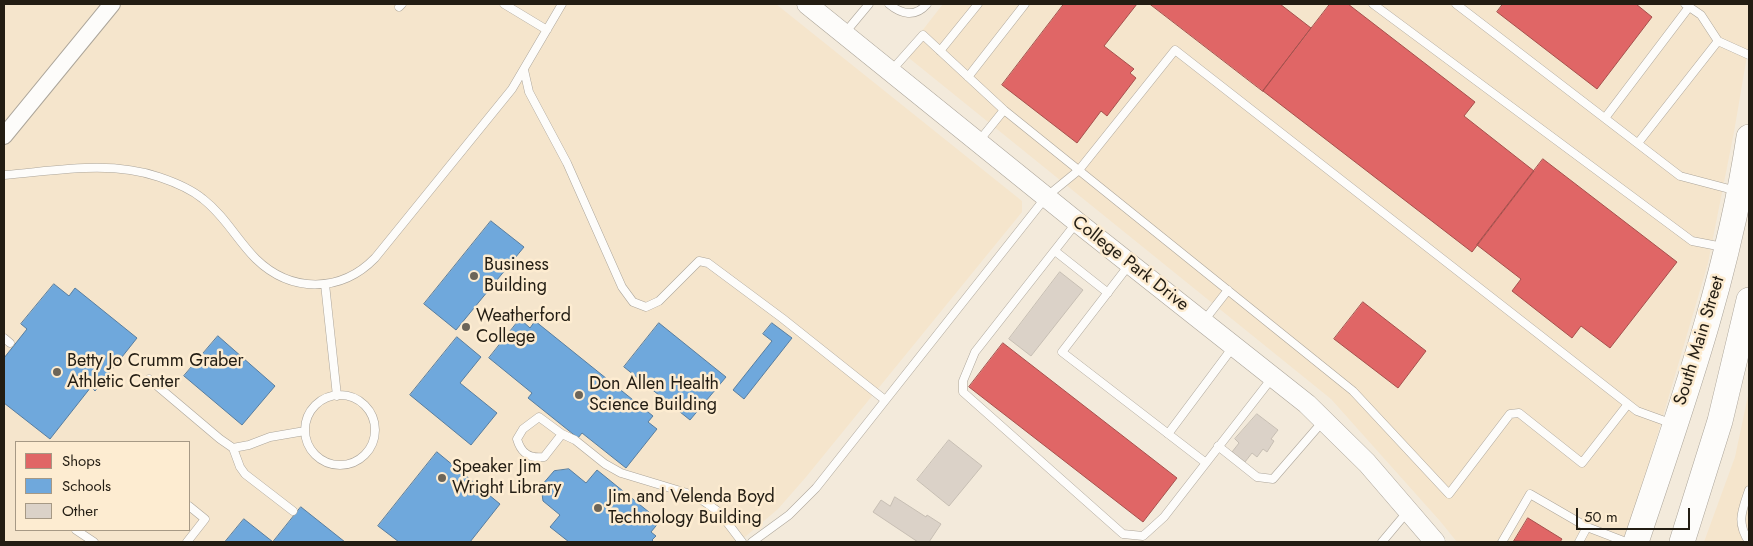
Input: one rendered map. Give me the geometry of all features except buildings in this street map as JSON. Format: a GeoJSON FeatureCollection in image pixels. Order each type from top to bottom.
{"type":"FeatureCollection","features":[{"type":"Feature","properties":{"kind":"main road","name":"South Main Street"},"geometry":{"type":"LineString","coordinates":[[1636,542],[1705,332],[1741,192],[1749,136]]}},
{"type":"Feature","properties":{"kind":"main road","name":"South Main Street"},"geometry":{"type":"LineString","coordinates":[[1682,542],[1720,421],[1749,300]]}},
{"type":"Feature","properties":{"kind":"street"},"geometry":{"type":"LineString","coordinates":[[4,136],[112,4]]}},
{"type":"Feature","properties":{"kind":"street","name":"College Park Drive"},"geometry":{"type":"LineString","coordinates":[[807,4],[1077,222],[1273,376],[1324,420],[1367,463],[1435,542]]}},
{"type":"Feature","properties":{"kind":"lane"},"geometry":{"type":"LineString","coordinates":[[504,4],[547,30]]}},
{"type":"Feature","properties":{"kind":"lane"},"geometry":{"type":"LineString","coordinates":[[4,175],[87,167],[138,171],[160,177],[192,191],[202,198],[230,226],[256,259],[284,278],[313,285],[348,278],[375,258],[512,88],[562,4]]}},
{"type":"Feature","properties":{"kind":"lane"},"geometry":{"type":"LineString","coordinates":[[844,34],[869,4]]}},
{"type":"Feature","properties":{"kind":"lane"},"geometry":{"type":"LineString","coordinates":[[889,4],[898,11],[910,14],[922,9],[926,4]]}},
{"type":"Feature","properties":{"kind":"lane"},"geometry":{"type":"LineString","coordinates":[[940,51],[978,4]]}},
{"type":"Feature","properties":{"kind":"lane"},"geometry":{"type":"LineString","coordinates":[[968,77],[1025,4]]}},
{"type":"Feature","properties":{"kind":"lane"},"geometry":{"type":"LineString","coordinates":[[1373,4],[1692,241],[1728,248]]}},
{"type":"Feature","properties":{"kind":"lane"},"geometry":{"type":"LineString","coordinates":[[1456,4],[1680,176],[1741,192]]}},
{"type":"Feature","properties":{"kind":"lane"},"geometry":{"type":"LineString","coordinates":[[1604,118],[1688,5],[1701,15],[1718,41],[1749,55]]}},
{"type":"Feature","properties":{"kind":"lane"},"geometry":{"type":"LineString","coordinates":[[891,72],[923,36],[1004,110],[1353,391],[1449,494],[1510,414],[1519,413],[1582,463],[1628,404]]}},
{"type":"Feature","properties":{"kind":"lane"},"geometry":{"type":"LineString","coordinates":[[1638,144],[1718,41]]}},
{"type":"Feature","properties":{"kind":"lane"},"geometry":{"type":"LineString","coordinates":[[752,542],[789,515],[816,488],[1046,197],[1079,170],[1175,50],[1628,404],[1654,418],[1675,425]]}},
{"type":"Feature","properties":{"kind":"lane"},"geometry":{"type":"LineString","coordinates":[[524,70],[529,92],[567,163],[622,287],[633,302],[646,306],[659,301],[699,261],[708,263],[782,318],[885,400]]}},
{"type":"Feature","properties":{"kind":"lane"},"geometry":{"type":"LineString","coordinates":[[978,142],[1004,110]]}},
{"type":"Feature","properties":{"kind":"lane"},"geometry":{"type":"LineString","coordinates":[[1077,222],[975,352],[963,381],[963,392],[1123,534],[1142,536],[1164,517],[1273,376]]}},
{"type":"Feature","properties":{"kind":"lane"},"geometry":{"type":"LineString","coordinates":[[1055,251],[1108,292]]}},
{"type":"Feature","properties":{"kind":"lane"},"geometry":{"type":"LineString","coordinates":[[1130,264],[1062,352],[1206,463]]}},
{"type":"Feature","properties":{"kind":"lane"},"geometry":{"type":"LineString","coordinates":[[325,284],[337,396]]}},
{"type":"Feature","properties":{"kind":"lane"},"geometry":{"type":"LineString","coordinates":[[1203,322],[1228,290]]}},
{"type":"Feature","properties":{"kind":"lane"},"geometry":{"type":"LineString","coordinates":[[1168,434],[1234,346]]}},
{"type":"Feature","properties":{"kind":"lane"},"geometry":{"type":"LineString","coordinates":[[149,379],[233,448],[240,467],[245,474],[293,511]]}},
{"type":"Feature","properties":{"kind":"lane"},"geometry":{"type":"LineString","coordinates":[[337,396],[345,396],[359,401],[370,411],[375,425],[374,440],[366,453],[354,462],[347,464],[332,464],[319,458],[309,446],[306,431],[308,417],[317,404],[330,397],[337,396]]}},
{"type":"Feature","properties":{"kind":"lane"},"geometry":{"type":"LineString","coordinates":[[562,434],[544,457],[534,458],[524,452],[518,439],[523,429],[539,417],[562,434],[575,440],[605,464],[621,473],[687,493],[705,502],[720,513],[742,542]]}},
{"type":"Feature","properties":{"kind":"lane"},"geometry":{"type":"LineString","coordinates":[[1218,446],[1257,477],[1273,479],[1324,420]]}},
{"type":"Feature","properties":{"kind":"lane"},"geometry":{"type":"LineString","coordinates":[[233,448],[250,445],[270,437],[306,431]]}},
{"type":"Feature","properties":{"kind":"lane"},"geometry":{"type":"LineString","coordinates":[[1749,490],[1740,517],[1742,529],[1749,542]]}},
{"type":"Feature","properties":{"kind":"lane"},"geometry":{"type":"LineString","coordinates":[[1502,542],[1530,494],[1587,527],[1626,542]]}},
{"type":"Feature","properties":{"kind":"lane"},"geometry":{"type":"LineString","coordinates":[[188,542],[205,519],[190,507]]}},
{"type":"Feature","properties":{"kind":"lane"},"geometry":{"type":"LineString","coordinates":[[1382,542],[1408,511]]}},
{"type":"Feature","properties":{"kind":"lane"},"geometry":{"type":"LineString","coordinates":[[1579,542],[1587,527]]}},
{"type":"Feature","properties":{"kind":"lane"},"geometry":{"type":"LineString","coordinates":[[78,531],[94,542]]}},
{"type":"Feature","properties":{"kind":"shaded area","name":"Weatherford College"},"geometry":{"type":"Polygon","coordinates":[[[4,4],[776,4],[1022,201],[1022,212],[806,477],[778,509],[739,542],[4,542],[4,4]]]}},
{"type":"Feature","properties":{"kind":"shaded area"},"geometry":{"type":"Polygon","coordinates":[[[943,4],[1749,4],[1749,44],[1708,263],[1626,542],[1457,542],[1331,399],[904,54],[943,4]]]}},
{"type":"Feature","properties":{"kind":"shaded area"},"geometry":{"type":"Polygon","coordinates":[[[1749,391],[1749,542],[1704,542],[1735,457],[1749,391]]]}},
{"type":"Feature","properties":{"kind":"place","name":"Business Building"},"geometry":{"type":"Point","coordinates":[474,276]}},
{"type":"Feature","properties":{"kind":"place","name":"Weatherford College"},"geometry":{"type":"Point","coordinates":[466,327]}},
{"type":"Feature","properties":{"kind":"place","name":"Betty Jo Crumm Graber Athletic Center"},"geometry":{"type":"Point","coordinates":[57,372]}},
{"type":"Feature","properties":{"kind":"place","name":"Don Allen Health Science Building"},"geometry":{"type":"Point","coordinates":[579,395]}},
{"type":"Feature","properties":{"kind":"place","name":"Speaker Jim Wright Library"},"geometry":{"type":"Point","coordinates":[442,478]}},
{"type":"Feature","properties":{"kind":"place","name":"Jim and Velenda Boyd Technology Building"},"geometry":{"type":"Point","coordinates":[598,508]}}]}
